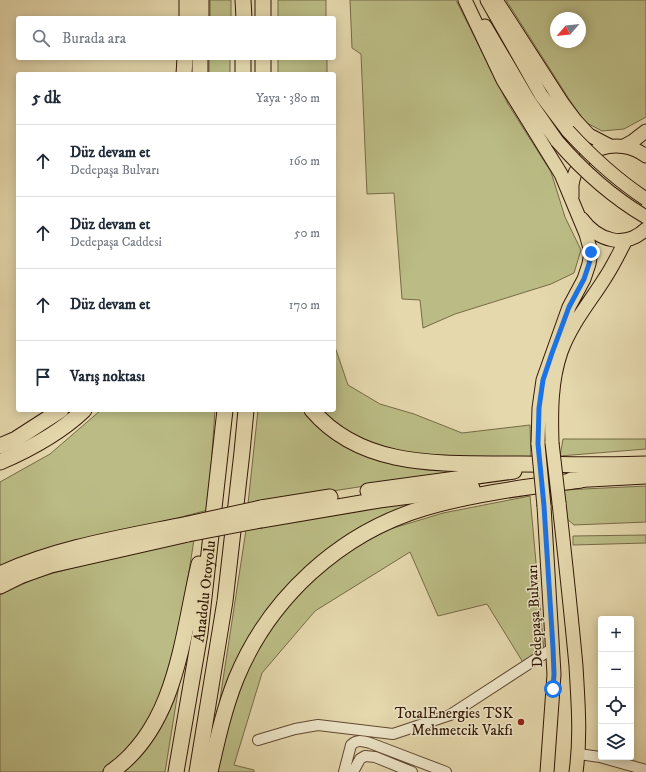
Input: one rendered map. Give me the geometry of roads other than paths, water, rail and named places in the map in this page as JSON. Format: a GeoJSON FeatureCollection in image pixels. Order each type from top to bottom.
{"type":"FeatureCollection","features":[{"type":"Feature","properties":{"kind":"highway"},"geometry":{"type":"LineString","coordinates":[[187,0],[187,16]]}},
{"type":"Feature","properties":{"kind":"highway"},"geometry":{"type":"LineString","coordinates":[[201,0],[201,16]]}},
{"type":"Feature","properties":{"kind":"highway"},"geometry":{"type":"LineString","coordinates":[[244,0],[244,16]]}},
{"type":"Feature","properties":{"kind":"highway"},"geometry":{"type":"LineString","coordinates":[[263,0],[263,16]]}},
{"type":"Feature","properties":{"kind":"highway"},"geometry":{"type":"LineString","coordinates":[[184,72],[185,60]]}},
{"type":"Feature","properties":{"kind":"highway"},"geometry":{"type":"LineString","coordinates":[[200,60],[200,72]]}},
{"type":"Feature","properties":{"kind":"highway"},"geometry":{"type":"LineString","coordinates":[[243,72],[244,60]]}},
{"type":"Feature","properties":{"kind":"highway"},"geometry":{"type":"LineString","coordinates":[[263,60],[263,72]]}},
{"type":"Feature","properties":{"kind":"highway"},"geometry":{"type":"LineString","coordinates":[[0,446],[16,439],[58,412]]}},
{"type":"Feature","properties":{"kind":"highway"},"geometry":{"type":"LineString","coordinates":[[0,462],[20,454],[45,440],[72,422],[82,412]]}},
{"type":"Feature","properties":{"kind":"highway","name":"Anadolu Otoyolu"},"geometry":{"type":"LineString","coordinates":[[176,772],[200,633],[225,412]]}},
{"type":"Feature","properties":{"kind":"highway","name":"Anadolu Otoyolu"},"geometry":{"type":"LineString","coordinates":[[197,772],[225,601],[246,412]]}},
{"type":"Feature","properties":{"kind":"highway"},"geometry":{"type":"LineString","coordinates":[[314,412],[333,429],[352,441],[373,451],[404,460],[451,464],[603,466],[646,464]]}},
{"type":"Feature","properties":{"kind":"highway"},"geometry":{"type":"LineString","coordinates":[[0,574],[29,561],[70,550],[188,529],[427,482],[577,465]]}},
{"type":"Feature","properties":{"kind":"highway"},"geometry":{"type":"LineString","coordinates":[[261,514],[530,480],[581,480],[646,476]]}},
{"type":"Feature","properties":{"kind":"highway"},"geometry":{"type":"LineString","coordinates":[[210,772],[222,719],[236,679],[256,639],[284,599],[317,567],[332,555],[385,523],[423,509],[492,493],[581,480]]}},
{"type":"Feature","properties":{"kind":"highway"},"geometry":{"type":"LineString","coordinates":[[111,772],[126,760],[140,745],[159,715],[165,701],[188,622],[196,576],[215,497]]}},
{"type":"Feature","properties":{"kind":"highway"},"geometry":{"type":"LineString","coordinates":[[0,586],[20,576],[51,565],[188,529]]}},
{"type":"Feature","properties":{"kind":"main road","name":"Dedepaşa Bulvarı"},"geometry":{"type":"LineString","coordinates":[[465,0],[503,80],[552,158],[572,199],[591,252],[584,279],[569,307],[543,380],[539,408],[538,444],[544,506],[554,674],[547,771]]}},
{"type":"Feature","properties":{"kind":"main road"},"geometry":{"type":"LineString","coordinates":[[471,0],[529,102],[557,141],[573,160],[592,178],[646,217]]}},
{"type":"Feature","properties":{"kind":"main road"},"geometry":{"type":"LineString","coordinates":[[487,0],[541,95],[568,131],[605,168],[628,188],[646,199]]}},
{"type":"Feature","properties":{"kind":"main road"},"geometry":{"type":"LineString","coordinates":[[496,0],[563,104],[575,120],[589,135],[610,146]]}},
{"type":"Feature","properties":{"kind":"main road"},"geometry":{"type":"LineString","coordinates":[[624,146],[633,141],[646,130]]}},
{"type":"Feature","properties":{"kind":"main road"},"geometry":{"type":"LineString","coordinates":[[572,199],[572,185],[576,171],[585,159],[596,150],[610,146],[624,146],[638,150],[646,156]]}},
{"type":"Feature","properties":{"kind":"main road"},"geometry":{"type":"LineString","coordinates":[[577,213],[590,228],[602,236],[617,241],[629,239],[640,234],[646,229]]}},
{"type":"Feature","properties":{"kind":"main road"},"geometry":{"type":"LineString","coordinates":[[629,239],[646,244]]}},
{"type":"Feature","properties":{"kind":"main road"},"geometry":{"type":"LineString","coordinates":[[576,772],[578,754],[579,702],[552,443],[551,410],[554,382],[561,352],[572,326],[606,277],[629,239]]}},
{"type":"Feature","properties":{"kind":"main road"},"geometry":{"type":"LineString","coordinates":[[554,674],[558,669],[566,666],[570,668],[577,680]]}},
{"type":"Feature","properties":{"kind":"street"},"geometry":{"type":"LineString","coordinates":[[258,740],[295,730],[318,726],[393,734],[450,715],[553,648]]}},
{"type":"Feature","properties":{"kind":"street"},"geometry":{"type":"LineString","coordinates":[[353,772],[367,749],[362,741]]}},
{"type":"Feature","properties":{"kind":"street"},"geometry":{"type":"LineString","coordinates":[[344,772],[351,745],[362,741],[446,772]]}},
{"type":"Feature","properties":{"kind":"street"},"geometry":{"type":"LineString","coordinates":[[350,752],[353,757],[374,757],[412,772]]}},
{"type":"Feature","properties":{"kind":"street"},"geometry":{"type":"LineString","coordinates":[[578,754],[600,757],[646,770]]}},
{"type":"Feature","properties":{"kind":"place","name":"TotalEnergies TSK Mehmetcik Vakfı"},"geometry":{"type":"Point","coordinates":[521,722]}}]}
